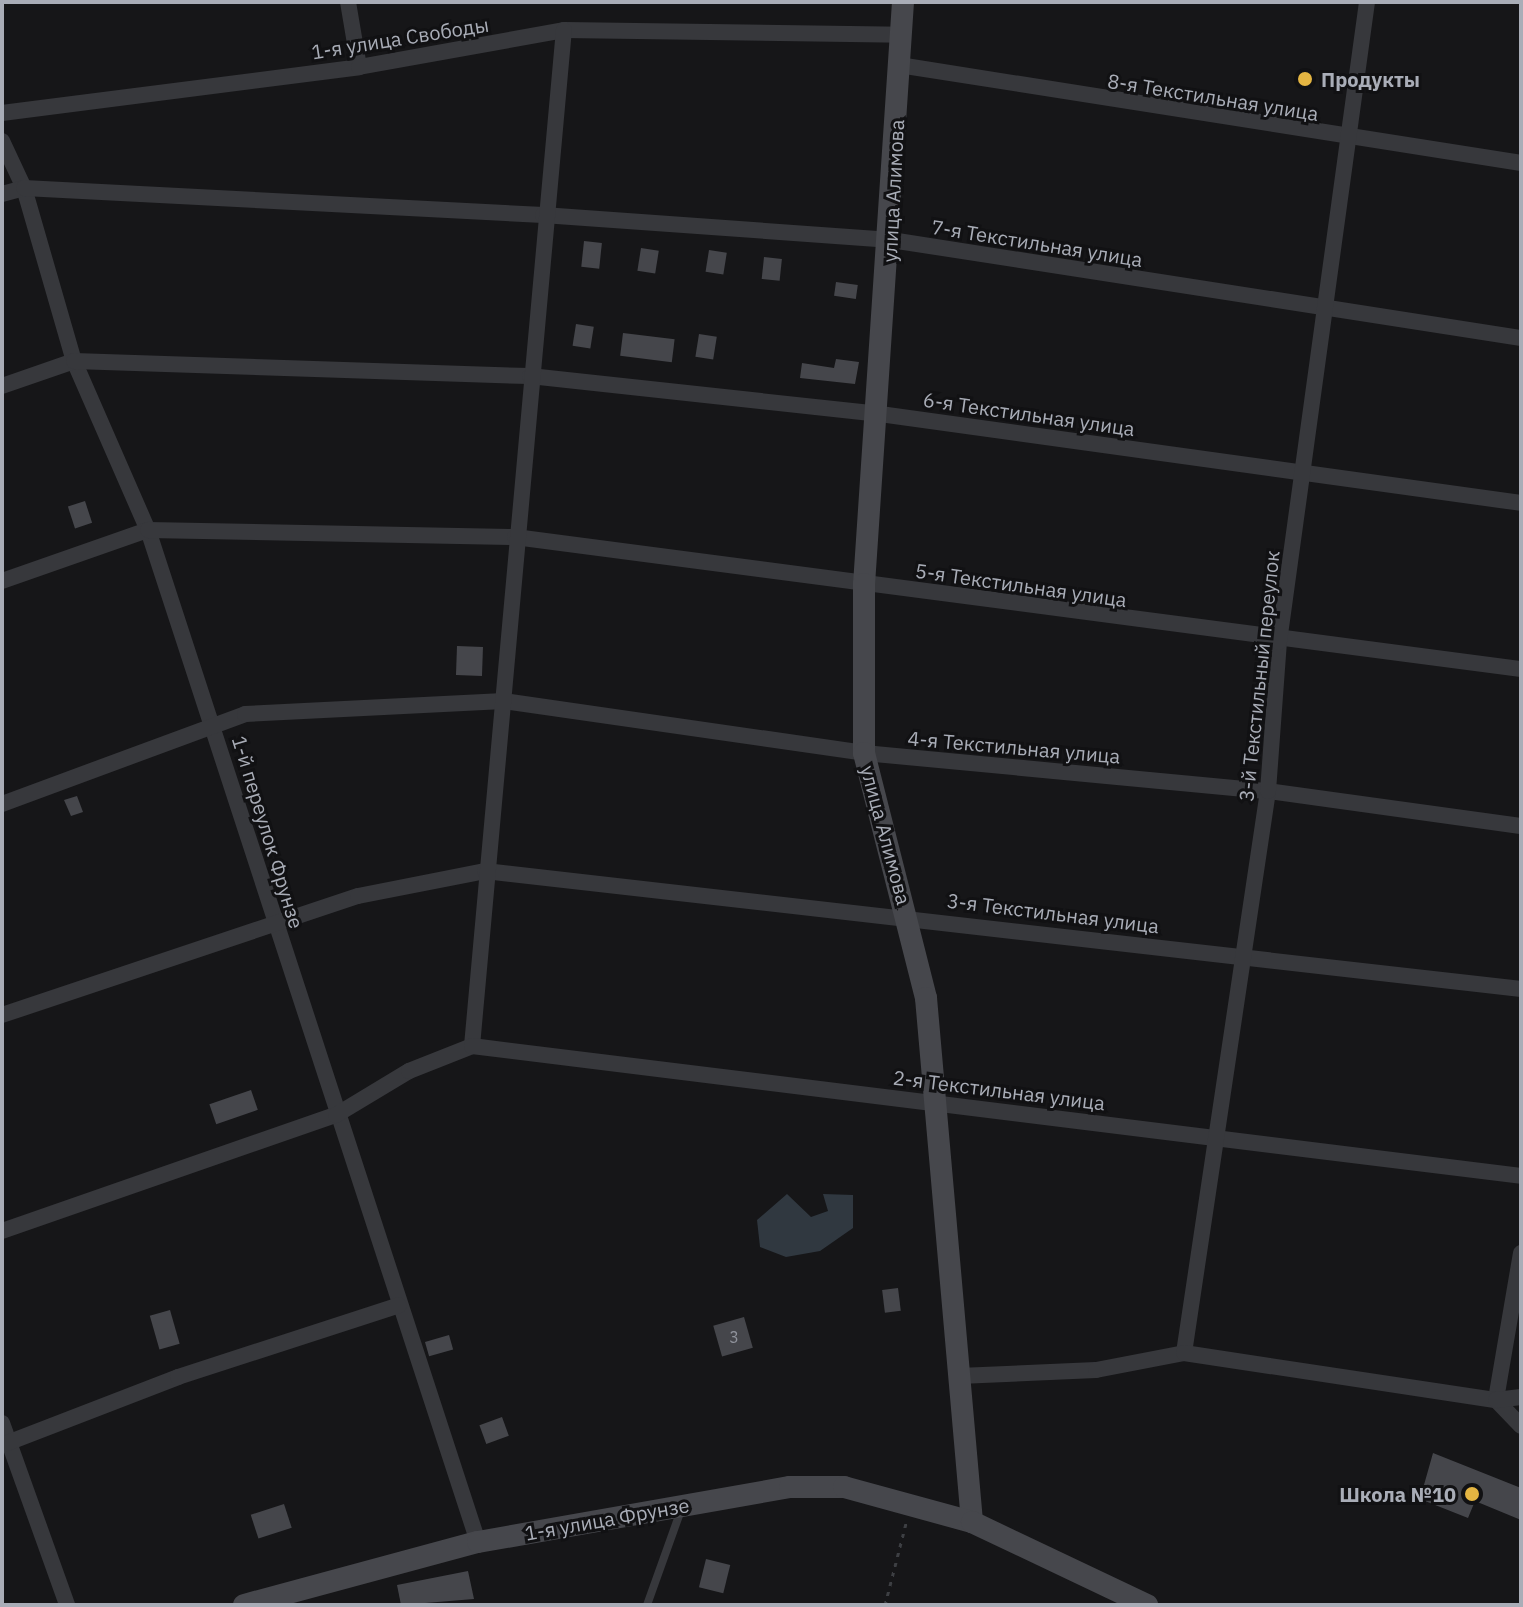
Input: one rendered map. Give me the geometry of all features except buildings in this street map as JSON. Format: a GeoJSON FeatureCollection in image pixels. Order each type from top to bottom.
{"type":"FeatureCollection","features":[{"type":"Feature","properties":{"kind":"street"},"geometry":{"type":"LineString","coordinates":[[348,2],[359,67]]}},
{"type":"Feature","properties":{"kind":"street","name":"улица Алимова"},"geometry":{"type":"LineString","coordinates":[[903,2],[880,414],[864,584],[864,753],[907,916],[938,1101],[972,1522]]}},
{"type":"Feature","properties":{"kind":"street","name":"3-й Текстильный переулок"},"geometry":{"type":"LineString","coordinates":[[1184,1353],[1240,956],[1268,791],[1279,642],[1352,140],[1367,2]]}},
{"type":"Feature","properties":{"kind":"street"},"geometry":{"type":"LineString","coordinates":[[2,1231],[336,1115],[409,1071],[472,1046],[485,871],[504,701],[543,215],[564,30]]}},
{"type":"Feature","properties":{"kind":"street","name":"1-я улица Свободы"},"geometry":{"type":"LineString","coordinates":[[2,113],[359,67],[564,30],[902,35]]}},
{"type":"Feature","properties":{"kind":"street","name":"8-я Текстильная улица"},"geometry":{"type":"LineString","coordinates":[[899,65],[1352,140],[1521,163]]}},
{"type":"Feature","properties":{"kind":"street","name":"1-й переулок Фрунзе"},"geometry":{"type":"LineString","coordinates":[[2,141],[24,188],[74,361],[148,530],[215,726],[336,1115],[478,1542]]}},
{"type":"Feature","properties":{"kind":"street","name":"7-я Текстильная улица"},"geometry":{"type":"LineString","coordinates":[[2,194],[24,188],[543,215],[891,240],[1327,311],[1521,338]]}},
{"type":"Feature","properties":{"kind":"street"},"geometry":{"type":"LineString","coordinates":[[2,386],[74,361]]}},
{"type":"Feature","properties":{"kind":"street","name":"6-я Текстильная улица"},"geometry":{"type":"LineString","coordinates":[[74,361],[530,376],[880,414],[1521,503]]}},
{"type":"Feature","properties":{"kind":"street"},"geometry":{"type":"LineString","coordinates":[[2,581],[148,530]]}},
{"type":"Feature","properties":{"kind":"street","name":"5-я Текстильная улица"},"geometry":{"type":"LineString","coordinates":[[148,530],[515,537],[1279,642],[1521,669]]}},
{"type":"Feature","properties":{"kind":"street","name":"4-я Текстильная улица"},"geometry":{"type":"LineString","coordinates":[[2,804],[245,714],[504,701],[864,753],[1268,791],[1521,826]]}},
{"type":"Feature","properties":{"kind":"street","name":"3-я Текстильная улица"},"geometry":{"type":"LineString","coordinates":[[2,1015],[358,896],[485,871],[907,916],[1521,989]]}},
{"type":"Feature","properties":{"kind":"street","name":"2-я Текстильная улица"},"geometry":{"type":"LineString","coordinates":[[472,1046],[938,1101],[1521,1176]]}},
{"type":"Feature","properties":{"kind":"street"},"geometry":{"type":"LineString","coordinates":[[1496,1400],[1521,1253]]}},
{"type":"Feature","properties":{"kind":"street"},"geometry":{"type":"LineString","coordinates":[[5,1444],[178,1377],[399,1305]]}},
{"type":"Feature","properties":{"kind":"street"},"geometry":{"type":"LineString","coordinates":[[959,1376],[1096,1370],[1184,1353],[1496,1400],[1521,1397]]}},
{"type":"Feature","properties":{"kind":"street"},"geometry":{"type":"LineString","coordinates":[[1496,1400],[1521,1426]]}},
{"type":"Feature","properties":{"kind":"street"},"geometry":{"type":"LineString","coordinates":[[2,1423],[5,1444],[67,1605]]}},
{"type":"Feature","properties":{"kind":"street","name":"1-я улица Фрунзе"},"geometry":{"type":"LineString","coordinates":[[244,1605],[285,1599],[478,1542],[790,1487],[844,1487],[972,1522],[1147,1605]]}},
{"type":"Feature","properties":{"kind":"lane"},"geometry":{"type":"LineString","coordinates":[[647,1605],[683,1506]]}},
{"type":"Feature","properties":{"kind":"path"},"geometry":{"type":"LineString","coordinates":[[885,1605],[911,1503]]}},
{"type":"Feature","properties":{"kind":"shaded area"},"geometry":{"type":"Polygon","coordinates":[[[787,1194],[811,1217],[828,1211],[823,1194],[853,1195],[853,1228],[820,1251],[786,1257],[760,1247],[757,1220],[787,1194]]]}},
{"type":"Feature","properties":{"kind":"place","name":"Продукты"},"geometry":{"type":"Point","coordinates":[1305,79]}},
{"type":"Feature","properties":{"kind":"place","name":"Школа №10"},"geometry":{"type":"Point","coordinates":[1472,1494]}}]}
